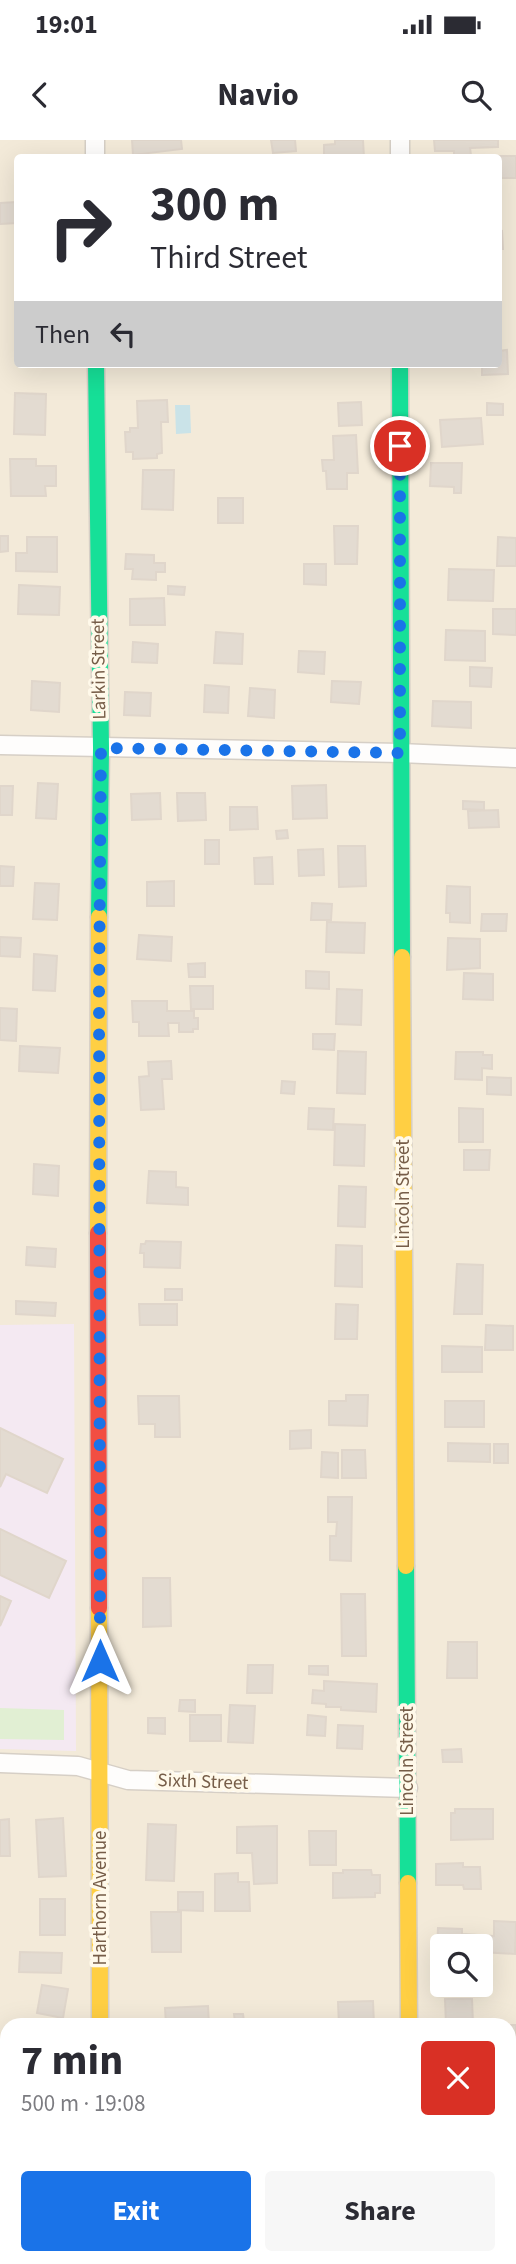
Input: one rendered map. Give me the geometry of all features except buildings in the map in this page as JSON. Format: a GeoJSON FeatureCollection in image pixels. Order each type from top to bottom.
{"type":"FeatureCollection","features":[{"type":"Feature","properties":{"kind":"street","name":"Larkin Street"},"geometry":{"type":"LineString","coordinates":[[96,368],[101,748],[100,1772]]}},
{"type":"Feature","properties":{"kind":"street","name":"Lincoln Street"},"geometry":{"type":"LineString","coordinates":[[400,368],[409,2018]]}},
{"type":"Feature","properties":{"kind":"street"},"geometry":{"type":"LineString","coordinates":[[0,745],[516,758]]}},
{"type":"Feature","properties":{"kind":"street","name":"Sixth Street"},"geometry":{"type":"LineString","coordinates":[[0,1763],[69,1765],[128,1780],[408,1788]]}},
{"type":"Feature","properties":{"kind":"street","name":"Harthorn Avenue"},"geometry":{"type":"LineString","coordinates":[[100,1772],[100,2018]]}},
{"type":"Feature","properties":{"kind":"shaded area"},"geometry":{"type":"Polygon","coordinates":[[[0,140],[516,140],[516,2018],[0,2018],[0,140]]]}},
{"type":"Feature","properties":{"kind":"shaded area"},"geometry":{"type":"Polygon","coordinates":[[[74,1324],[76,1751],[0,1749],[0,1325],[74,1324]]]}},
{"type":"Feature","properties":{"kind":"green space"},"geometry":{"type":"Polygon","coordinates":[[[0,1708],[64,1710],[64,1740],[0,1739],[0,1708]]]}},
{"type":"Feature","properties":{"kind":"water"},"geometry":{"type":"Polygon","coordinates":[[[175,405],[190,405],[191,433],[176,434],[175,405]]]}},
{"type":"Feature","properties":{"kind":"traffic: fast"},"geometry":{"type":"LineString","coordinates":[[96,368],[101,748],[99,917]]}},
{"type":"Feature","properties":{"kind":"traffic: fast"},"geometry":{"type":"LineString","coordinates":[[400,368],[402,957]]}},
{"type":"Feature","properties":{"kind":"traffic: fast"},"geometry":{"type":"LineString","coordinates":[[406,1566],[408,1883]]}},
{"type":"Feature","properties":{"kind":"traffic: slow"},"geometry":{"type":"LineString","coordinates":[[98,1233],[99,917]]}},
{"type":"Feature","properties":{"kind":"traffic: slow"},"geometry":{"type":"LineString","coordinates":[[402,957],[406,1566]]}},
{"type":"Feature","properties":{"kind":"traffic: slow"},"geometry":{"type":"LineString","coordinates":[[99,1608],[100,2018]]}},
{"type":"Feature","properties":{"kind":"traffic: slow"},"geometry":{"type":"LineString","coordinates":[[408,1883],[409,2018]]}},
{"type":"Feature","properties":{"kind":"traffic: jam"},"geometry":{"type":"LineString","coordinates":[[98,1233],[99,1608]]}},
{"type":"Feature","properties":{"kind":"route"},"geometry":{"type":"LineString","coordinates":[[100,1661],[101,748],[400,753],[400,446]]}}]}
